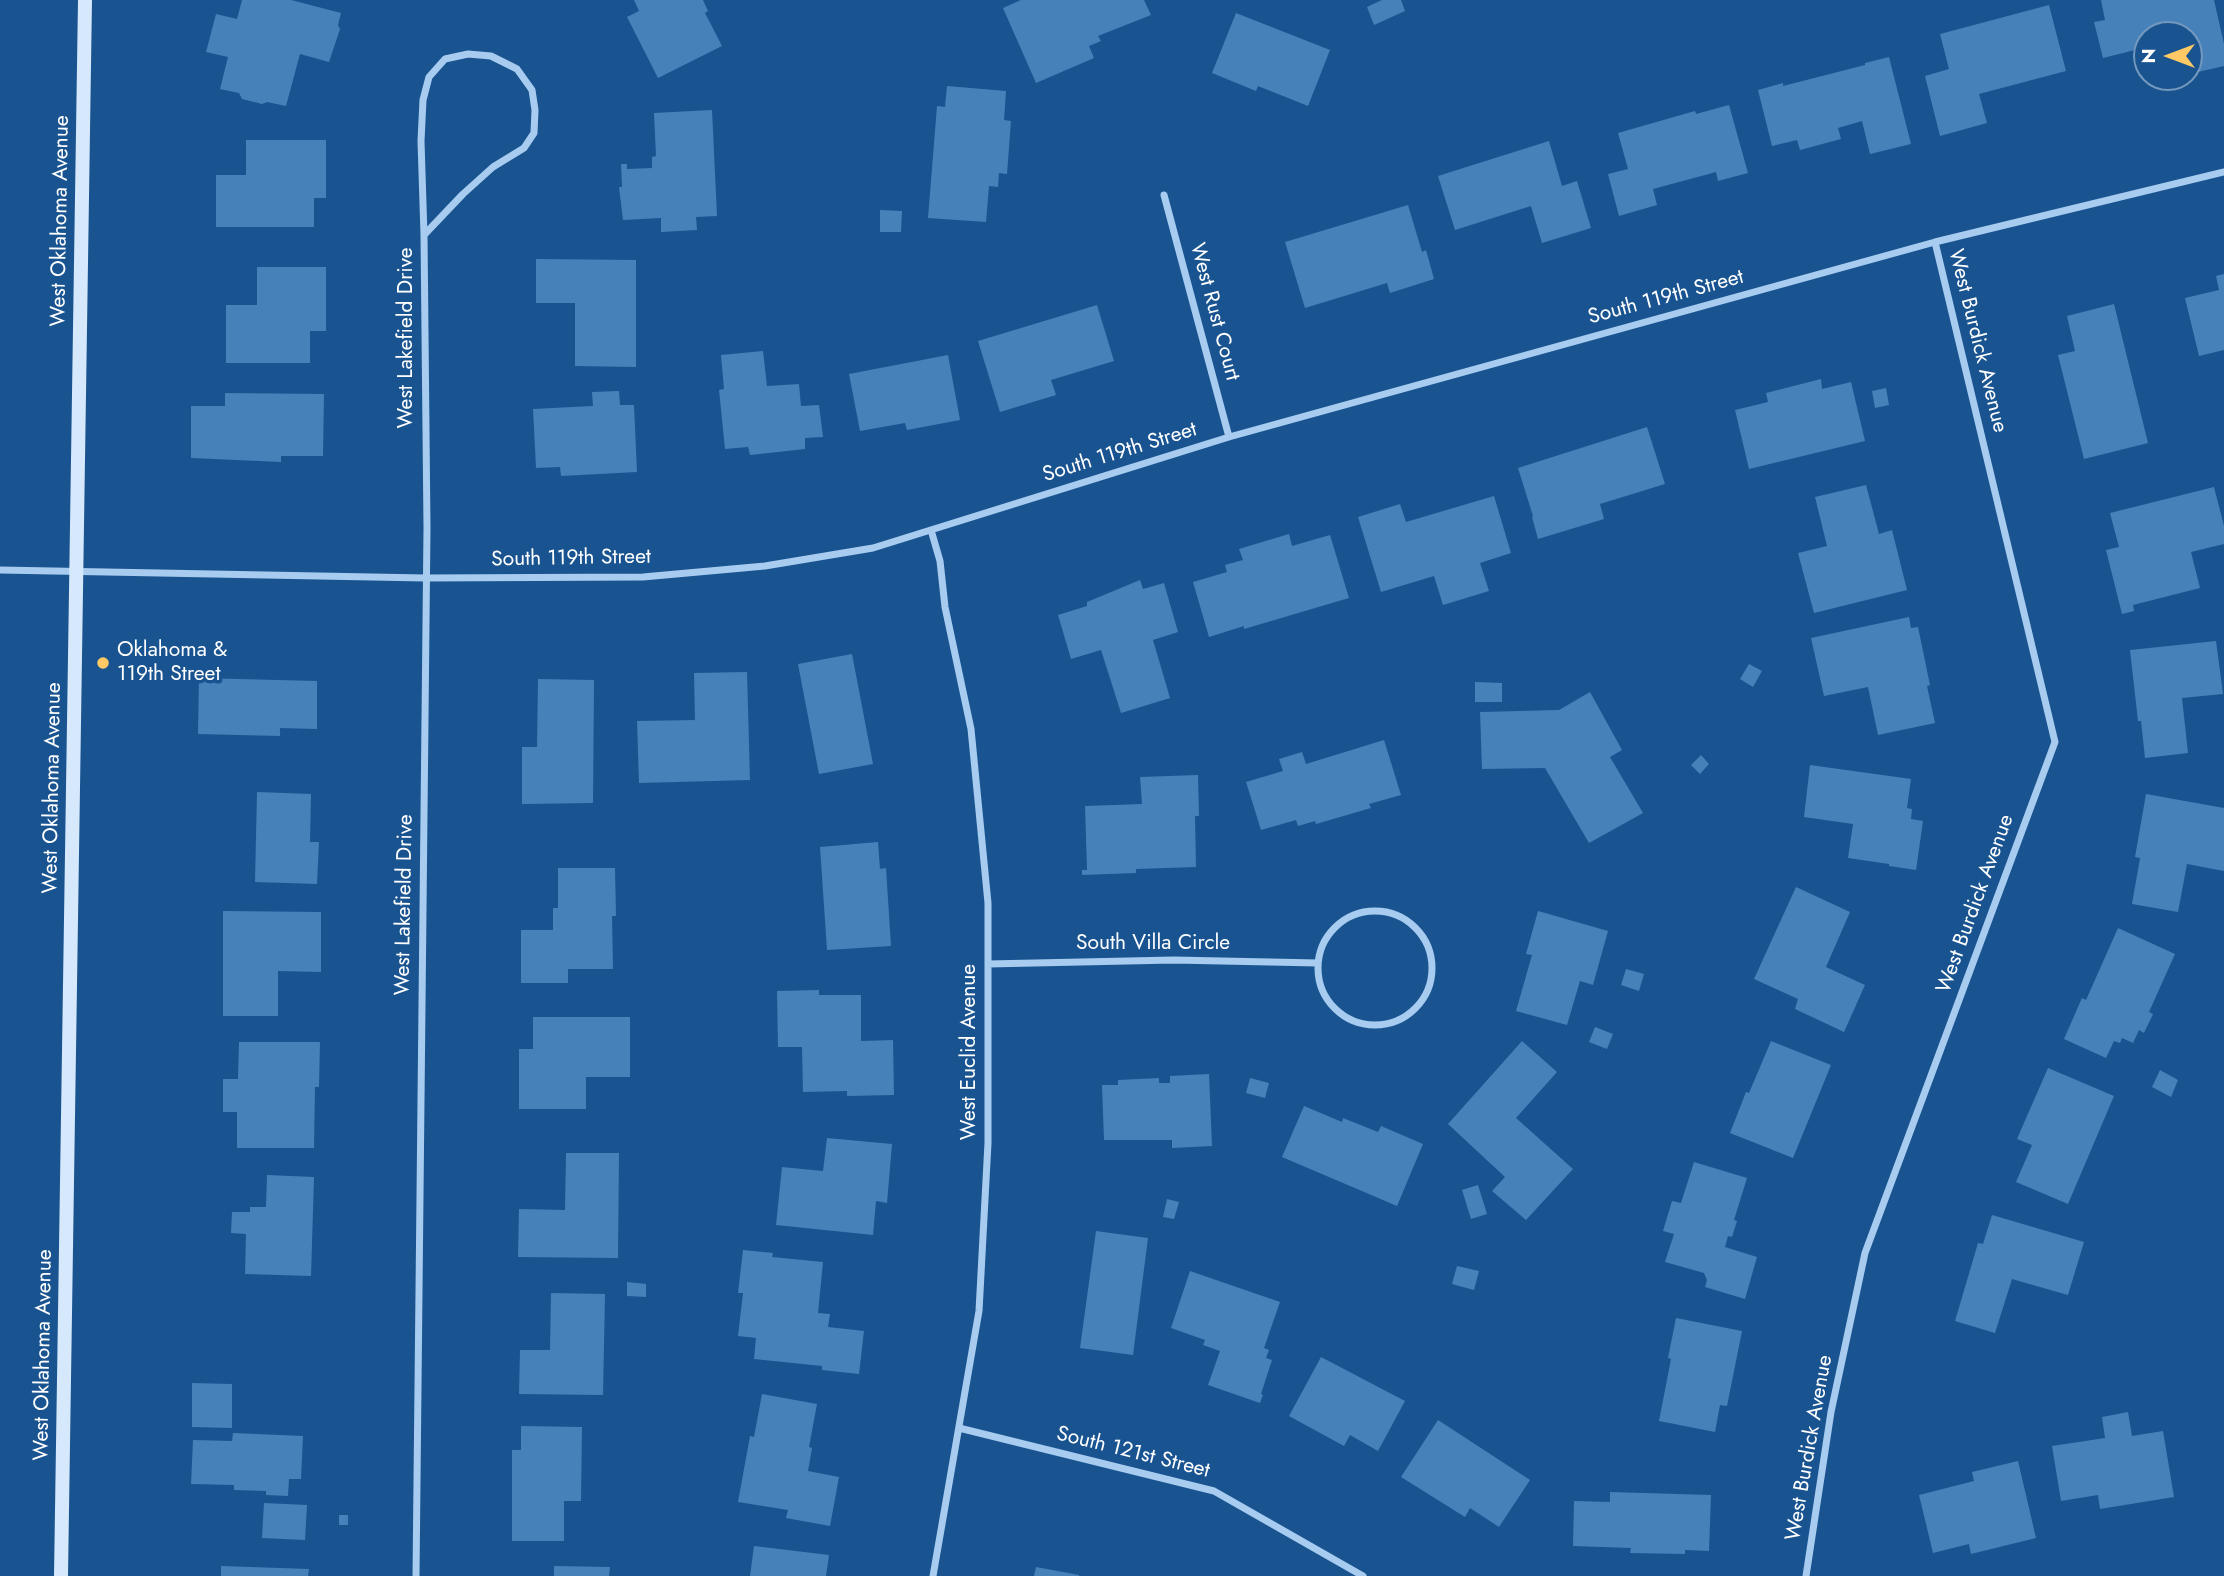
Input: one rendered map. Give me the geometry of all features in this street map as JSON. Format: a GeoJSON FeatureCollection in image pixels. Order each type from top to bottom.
{"type":"FeatureCollection","features":[{"type":"Feature","properties":{"kind":"main road","name":"West Oklahoma Avenue"},"geometry":{"type":"LineString","coordinates":[[61,1576],[85,0]]}},
{"type":"Feature","properties":{"kind":"street","name":"West Lakefield Drive"},"geometry":{"type":"LineString","coordinates":[[416,1576],[425,578],[424,234],[421,141],[423,100],[429,78],[446,59],[468,54],[491,56],[517,69],[532,90],[534,133],[524,148],[493,167],[424,234]]}},
{"type":"Feature","properties":{"kind":"street","name":"South 119th Street"},"geometry":{"type":"LineString","coordinates":[[0,570],[425,578],[643,577],[738,568],[873,548],[1229,438],[1935,242],[2224,173]]}},
{"type":"Feature","properties":{"kind":"street","name":"West Rust Court"},"geometry":{"type":"LineString","coordinates":[[1164,195],[1229,438]]}},
{"type":"Feature","properties":{"kind":"street","name":"West Burdick Avenue"},"geometry":{"type":"LineString","coordinates":[[1806,1576],[1831,1412],[1865,1253],[2055,742],[1935,242]]}},
{"type":"Feature","properties":{"kind":"street","name":"West Euclid Avenue"},"geometry":{"type":"LineString","coordinates":[[931,530],[940,561],[945,607],[971,729],[988,903],[988,1143],[979,1311],[933,1576]]}},
{"type":"Feature","properties":{"kind":"street"},"geometry":{"type":"LineString","coordinates":[[1383,911],[1400,916],[1415,927],[1426,942],[1432,959],[1432,979],[1425,997],[1412,1012],[1396,1022],[1377,1026],[1358,1023],[1341,1014],[1328,1000],[1320,982],[1318,963],[1323,945],[1333,929],[1347,918],[1364,912],[1383,911]]}},
{"type":"Feature","properties":{"kind":"street","name":"South Villa Circle"},"geometry":{"type":"LineString","coordinates":[[988,964],[1174,960],[1318,963]]}},
{"type":"Feature","properties":{"kind":"street","name":"South 121st Street"},"geometry":{"type":"LineString","coordinates":[[958,1428],[1214,1491],[1363,1576]]}},
{"type":"Feature","properties":{"kind":"building"},"geometry":{"type":"Polygon","coordinates":[[[242,0],[291,0],[341,13],[338,25],[340,29],[329,62],[300,54],[286,106],[242,99],[239,93],[220,89],[228,57],[206,52],[216,14],[237,19],[242,0]]]}},
{"type":"Feature","properties":{"kind":"building"},"geometry":{"type":"Polygon","coordinates":[[[634,0],[703,0],[708,11],[705,13],[722,46],[658,78],[627,17],[639,11],[634,0]]]}},
{"type":"Feature","properties":{"kind":"building"},"geometry":{"type":"Polygon","coordinates":[[[1021,0],[1144,0],[1151,15],[1098,36],[1101,41],[1089,46],[1094,58],[1036,83],[1003,8],[1021,0]]]}},
{"type":"Feature","properties":{"kind":"building"},"geometry":{"type":"Polygon","coordinates":[[[1382,0],[1401,0],[1405,11],[1374,25],[1367,7],[1382,0]]]}},
{"type":"Feature","properties":{"kind":"building"},"geometry":{"type":"Polygon","coordinates":[[[2101,0],[2214,0],[2224,44],[2224,66],[2203,71],[2203,21],[2133,21],[2133,50],[2103,58],[2094,22],[2105,20],[2101,0]]]}},
{"type":"Feature","properties":{"kind":"building"},"geometry":{"type":"Polygon","coordinates":[[[2049,5],[2066,71],[1979,94],[1987,123],[1940,136],[1925,76],[1949,69],[1940,34],[2049,5]]]}},
{"type":"Feature","properties":{"kind":"building"},"geometry":{"type":"Polygon","coordinates":[[[1236,13],[1330,50],[1308,106],[1258,86],[1256,91],[1212,73],[1236,13]]]}},
{"type":"Feature","properties":{"kind":"building"},"geometry":{"type":"Polygon","coordinates":[[[1889,57],[1911,144],[1870,154],[1862,121],[1838,128],[1841,139],[1800,150],[1797,140],[1772,146],[1758,90],[1783,83],[1783,86],[1889,57]]]}},
{"type":"Feature","properties":{"kind":"building"},"geometry":{"type":"Polygon","coordinates":[[[947,86],[1006,91],[1004,120],[1011,121],[1007,174],[999,173],[998,187],[989,186],[986,222],[928,218],[937,106],[945,107],[947,86]]]}},
{"type":"Feature","properties":{"kind":"building"},"geometry":{"type":"Polygon","coordinates":[[[1729,105],[1748,173],[1718,181],[1716,172],[1653,189],[1657,205],[1619,216],[1608,174],[1628,169],[1618,133],[1695,111],[1696,114],[1729,105]]]}},
{"type":"Feature","properties":{"kind":"building"},"geometry":{"type":"Polygon","coordinates":[[[712,110],[717,216],[696,217],[697,230],[661,232],[661,218],[623,220],[619,187],[622,187],[621,164],[627,164],[627,169],[652,168],[652,157],[656,156],[654,113],[712,110]]]}},
{"type":"Feature","properties":{"kind":"building"},"geometry":{"type":"Polygon","coordinates":[[[246,140],[326,140],[326,198],[314,198],[314,227],[216,227],[216,175],[246,175],[246,140]]]}},
{"type":"Feature","properties":{"kind":"building"},"geometry":{"type":"Polygon","coordinates":[[[1549,141],[1562,186],[1577,181],[1591,228],[1542,243],[1531,206],[1455,230],[1438,176],[1549,141]]]}},
{"type":"Feature","properties":{"kind":"building"},"geometry":{"type":"Polygon","coordinates":[[[1408,205],[1422,252],[1426,250],[1434,279],[1390,293],[1387,283],[1305,308],[1285,242],[1408,205]]]}},
{"type":"Feature","properties":{"kind":"building"},"geometry":{"type":"Polygon","coordinates":[[[880,210],[902,211],[901,232],[880,232],[880,210]]]}},
{"type":"Feature","properties":{"kind":"building"},"geometry":{"type":"Polygon","coordinates":[[[536,259],[636,260],[636,367],[575,366],[575,303],[536,303],[536,259]]]}},
{"type":"Feature","properties":{"kind":"building"},"geometry":{"type":"Polygon","coordinates":[[[257,267],[326,267],[326,331],[310,331],[310,363],[226,363],[226,305],[257,305],[257,267]]]}},
{"type":"Feature","properties":{"kind":"building"},"geometry":{"type":"Polygon","coordinates":[[[2224,274],[2224,350],[2199,356],[2185,298],[2219,290],[2216,276],[2224,274]]]}},
{"type":"Feature","properties":{"kind":"building"},"geometry":{"type":"Polygon","coordinates":[[[2114,304],[2148,443],[2084,459],[2058,355],[2075,351],[2067,316],[2114,304]]]}},
{"type":"Feature","properties":{"kind":"building"},"geometry":{"type":"Polygon","coordinates":[[[1097,305],[1114,361],[1051,380],[1056,395],[1000,412],[978,341],[1097,305]]]}},
{"type":"Feature","properties":{"kind":"building"},"geometry":{"type":"Polygon","coordinates":[[[763,351],[767,386],[799,384],[801,406],[819,405],[823,437],[805,438],[805,449],[750,455],[748,447],[725,449],[719,390],[724,389],[721,355],[763,351]]]}},
{"type":"Feature","properties":{"kind":"building"},"geometry":{"type":"Polygon","coordinates":[[[948,355],[960,420],[907,430],[905,423],[860,431],[849,374],[948,355]]]}},
{"type":"Feature","properties":{"kind":"building"},"geometry":{"type":"Polygon","coordinates":[[[1821,379],[1822,389],[1851,382],[1865,441],[1749,469],[1735,410],[1768,402],[1766,393],[1821,379]]]}},
{"type":"Feature","properties":{"kind":"building"},"geometry":{"type":"Polygon","coordinates":[[[1886,388],[1889,405],[1875,408],[1872,391],[1886,388]]]}},
{"type":"Feature","properties":{"kind":"building"},"geometry":{"type":"Polygon","coordinates":[[[619,391],[620,405],[634,405],[637,472],[561,476],[560,467],[536,468],[533,409],[593,406],[592,392],[619,391]]]}},
{"type":"Feature","properties":{"kind":"building"},"geometry":{"type":"Polygon","coordinates":[[[225,393],[324,394],[323,456],[281,456],[281,462],[191,458],[191,406],[225,406],[225,393]]]}},
{"type":"Feature","properties":{"kind":"building"},"geometry":{"type":"Polygon","coordinates":[[[1647,427],[1665,484],[1600,504],[1604,519],[1538,539],[1518,468],[1647,427]]]}},
{"type":"Feature","properties":{"kind":"building"},"geometry":{"type":"Polygon","coordinates":[[[1866,485],[1879,534],[1892,530],[1907,590],[1814,613],[1798,553],[1827,546],[1815,497],[1866,485]]]}},
{"type":"Feature","properties":{"kind":"building"},"geometry":{"type":"Polygon","coordinates":[[[2214,487],[2224,526],[2224,544],[2191,552],[2200,588],[2133,605],[2134,611],[2122,614],[2106,550],[2119,547],[2110,513],[2214,487]]]}},
{"type":"Feature","properties":{"kind":"building"},"geometry":{"type":"Polygon","coordinates":[[[1494,496],[1511,553],[1480,563],[1489,591],[1443,605],[1434,576],[1381,592],[1358,517],[1400,504],[1406,522],[1494,496]]]}},
{"type":"Feature","properties":{"kind":"building"},"geometry":{"type":"Polygon","coordinates":[[[1289,534],[1292,546],[1330,535],[1349,598],[1209,637],[1193,582],[1227,572],[1225,565],[1243,560],[1239,549],[1289,534]]]}},
{"type":"Feature","properties":{"kind":"building"},"geometry":{"type":"Polygon","coordinates":[[[1140,580],[1143,589],[1164,583],[1178,632],[1153,640],[1170,698],[1121,713],[1101,650],[1071,659],[1058,615],[1087,606],[1087,602],[1140,580]]]}},
{"type":"Feature","properties":{"kind":"building"},"geometry":{"type":"Polygon","coordinates":[[[1909,617],[1911,628],[1918,627],[1935,723],[1878,735],[1868,687],[1824,696],[1811,638],[1909,617]]]}},
{"type":"Feature","properties":{"kind":"building"},"geometry":{"type":"Polygon","coordinates":[[[2216,641],[2223,694],[2182,698],[2188,753],[2145,758],[2130,650],[2216,641]]]}},
{"type":"Feature","properties":{"kind":"building"},"geometry":{"type":"Polygon","coordinates":[[[852,654],[873,764],[819,774],[798,664],[852,654]]]}},
{"type":"Feature","properties":{"kind":"building"},"geometry":{"type":"Polygon","coordinates":[[[1749,664],[1762,671],[1753,687],[1740,679],[1749,664]]]}},
{"type":"Feature","properties":{"kind":"building"},"geometry":{"type":"Polygon","coordinates":[[[747,672],[750,780],[639,783],[637,721],[695,720],[694,673],[747,672]]]}},
{"type":"Feature","properties":{"kind":"building"},"geometry":{"type":"Polygon","coordinates":[[[199,678],[317,681],[317,729],[280,728],[280,736],[198,734],[199,678]]]}},
{"type":"Feature","properties":{"kind":"building"},"geometry":{"type":"Polygon","coordinates":[[[538,679],[594,680],[593,803],[522,804],[522,747],[537,747],[538,679]]]}},
{"type":"Feature","properties":{"kind":"building"},"geometry":{"type":"Polygon","coordinates":[[[1475,682],[1502,683],[1502,702],[1475,702],[1475,682]]]}},
{"type":"Feature","properties":{"kind":"building"},"geometry":{"type":"Polygon","coordinates":[[[1590,692],[1622,750],[1610,757],[1643,813],[1589,843],[1545,768],[1482,769],[1480,712],[1559,710],[1590,692]]]}},
{"type":"Feature","properties":{"kind":"building"},"geometry":{"type":"Polygon","coordinates":[[[1384,740],[1401,795],[1369,804],[1371,808],[1316,824],[1315,821],[1298,826],[1296,820],[1261,830],[1246,782],[1283,771],[1279,759],[1302,752],[1306,764],[1384,740]]]}},
{"type":"Feature","properties":{"kind":"building"},"geometry":{"type":"Polygon","coordinates":[[[1701,755],[1709,764],[1700,774],[1691,765],[1701,755]]]}},
{"type":"Feature","properties":{"kind":"building"},"geometry":{"type":"Polygon","coordinates":[[[1810,765],[1911,779],[1907,808],[1912,809],[1911,819],[1923,821],[1916,870],[1848,858],[1853,824],[1804,817],[1810,765]]]}},
{"type":"Feature","properties":{"kind":"building"},"geometry":{"type":"Polygon","coordinates":[[[1198,775],[1199,816],[1195,816],[1196,867],[1136,869],[1136,873],[1082,875],[1082,870],[1087,870],[1085,806],[1142,804],[1140,777],[1198,775]]]}},
{"type":"Feature","properties":{"kind":"building"},"geometry":{"type":"Polygon","coordinates":[[[257,792],[311,794],[310,842],[319,842],[317,884],[255,882],[257,792]]]}},
{"type":"Feature","properties":{"kind":"building"},"geometry":{"type":"Polygon","coordinates":[[[2146,794],[2224,808],[2224,871],[2187,864],[2178,912],[2132,904],[2140,858],[2135,857],[2146,794]]]}},
{"type":"Feature","properties":{"kind":"building"},"geometry":{"type":"Polygon","coordinates":[[[878,842],[880,869],[886,868],[891,946],[827,950],[820,847],[878,842]]]}},
{"type":"Feature","properties":{"kind":"building"},"geometry":{"type":"Polygon","coordinates":[[[558,868],[615,868],[613,969],[568,969],[568,983],[521,983],[521,930],[553,930],[553,908],[558,908],[558,868]]]}},
{"type":"Feature","properties":{"kind":"building"},"geometry":{"type":"Polygon","coordinates":[[[1796,887],[1850,912],[1826,967],[1865,985],[1844,1032],[1795,1009],[1798,999],[1754,979],[1796,887]]]}},
{"type":"Feature","properties":{"kind":"building"},"geometry":{"type":"Polygon","coordinates":[[[223,911],[321,912],[321,972],[278,971],[278,1016],[223,1016],[223,911]]]}},
{"type":"Feature","properties":{"kind":"building"},"geometry":{"type":"Polygon","coordinates":[[[1538,911],[1608,931],[1593,985],[1580,981],[1567,1025],[1516,1011],[1532,955],[1526,954],[1538,911]]]}},
{"type":"Feature","properties":{"kind":"building"},"geometry":{"type":"Polygon","coordinates":[[[2118,928],[2175,954],[2149,1012],[2153,1014],[2144,1033],[2139,1030],[2133,1043],[2122,1038],[2120,1043],[2114,1041],[2106,1058],[2064,1039],[2082,998],[2086,1000],[2118,928]]]}},
{"type":"Feature","properties":{"kind":"building"},"geometry":{"type":"Polygon","coordinates":[[[1626,969],[1644,974],[1639,991],[1621,985],[1626,969]]]}},
{"type":"Feature","properties":{"kind":"building"},"geometry":{"type":"Polygon","coordinates":[[[819,990],[819,995],[861,995],[861,1041],[893,1040],[894,1095],[847,1096],[847,1091],[803,1092],[802,1047],[778,1047],[777,991],[819,990]]]}},
{"type":"Feature","properties":{"kind":"building"},"geometry":{"type":"Polygon","coordinates":[[[533,1017],[630,1017],[630,1077],[586,1077],[586,1109],[519,1109],[519,1049],[533,1049],[533,1017]]]}},
{"type":"Feature","properties":{"kind":"building"},"geometry":{"type":"Polygon","coordinates":[[[1595,1027],[1613,1034],[1607,1049],[1589,1042],[1595,1027]]]}},
{"type":"Feature","properties":{"kind":"building"},"geometry":{"type":"Polygon","coordinates":[[[1522,1041],[1557,1072],[1516,1118],[1573,1169],[1526,1220],[1492,1191],[1505,1177],[1448,1124],[1522,1041]]]}},
{"type":"Feature","properties":{"kind":"building"},"geometry":{"type":"Polygon","coordinates":[[[1771,1041],[1831,1065],[1793,1158],[1730,1133],[1771,1041]]]}},
{"type":"Feature","properties":{"kind":"building"},"geometry":{"type":"Polygon","coordinates":[[[239,1042],[320,1042],[319,1087],[315,1087],[314,1148],[237,1148],[237,1112],[223,1112],[223,1079],[238,1079],[239,1042]]]}},
{"type":"Feature","properties":{"kind":"building"},"geometry":{"type":"Polygon","coordinates":[[[2048,1068],[2114,1096],[2068,1204],[2016,1182],[2032,1145],[2017,1139],[2048,1068]]]}},
{"type":"Feature","properties":{"kind":"building"},"geometry":{"type":"Polygon","coordinates":[[[2160,1070],[2178,1080],[2171,1097],[2152,1087],[2160,1070]]]}},
{"type":"Feature","properties":{"kind":"building"},"geometry":{"type":"Polygon","coordinates":[[[1209,1074],[1212,1146],[1172,1148],[1172,1140],[1104,1140],[1102,1085],[1118,1085],[1118,1080],[1159,1078],[1159,1083],[1170,1083],[1170,1076],[1209,1074]]]}},
{"type":"Feature","properties":{"kind":"building"},"geometry":{"type":"Polygon","coordinates":[[[1250,1078],[1269,1083],[1265,1098],[1246,1093],[1250,1078]]]}},
{"type":"Feature","properties":{"kind":"building"},"geometry":{"type":"Polygon","coordinates":[[[1304,1106],[1342,1122],[1343,1118],[1378,1132],[1381,1126],[1423,1144],[1397,1206],[1282,1157],[1304,1106]]]}},
{"type":"Feature","properties":{"kind":"building"},"geometry":{"type":"Polygon","coordinates":[[[827,1138],[892,1144],[887,1203],[876,1201],[873,1235],[776,1225],[782,1167],[823,1171],[827,1138]]]}},
{"type":"Feature","properties":{"kind":"building"},"geometry":{"type":"Polygon","coordinates":[[[566,1153],[619,1153],[618,1258],[518,1257],[519,1209],[565,1210],[566,1153]]]}},
{"type":"Feature","properties":{"kind":"building"},"geometry":{"type":"Polygon","coordinates":[[[1694,1162],[1747,1178],[1734,1220],[1737,1221],[1732,1237],[1728,1236],[1725,1247],[1757,1257],[1745,1299],[1705,1287],[1707,1280],[1704,1273],[1665,1262],[1674,1234],[1663,1231],[1672,1201],[1681,1203],[1694,1162]]]}},
{"type":"Feature","properties":{"kind":"building"},"geometry":{"type":"Polygon","coordinates":[[[267,1175],[314,1177],[311,1276],[245,1274],[246,1234],[231,1233],[232,1212],[250,1212],[250,1207],[266,1207],[267,1175]]]}},
{"type":"Feature","properties":{"kind":"building"},"geometry":{"type":"Polygon","coordinates":[[[1478,1185],[1487,1214],[1471,1219],[1462,1190],[1478,1185]]]}},
{"type":"Feature","properties":{"kind":"building"},"geometry":{"type":"Polygon","coordinates":[[[1167,1199],[1179,1202],[1174,1219],[1163,1217],[1167,1199]]]}},
{"type":"Feature","properties":{"kind":"building"},"geometry":{"type":"Polygon","coordinates":[[[1992,1215],[2084,1242],[2068,1295],[2012,1279],[1995,1333],[1955,1321],[1978,1243],[1983,1244],[1992,1215]]]}},
{"type":"Feature","properties":{"kind":"building"},"geometry":{"type":"Polygon","coordinates":[[[1096,1231],[1148,1238],[1133,1355],[1080,1348],[1096,1231]]]}},
{"type":"Feature","properties":{"kind":"building"},"geometry":{"type":"Polygon","coordinates":[[[743,1250],[773,1253],[772,1257],[823,1262],[818,1313],[830,1314],[828,1327],[864,1331],[859,1374],[822,1370],[822,1366],[754,1359],[756,1338],[738,1336],[743,1293],[738,1293],[743,1250]]]}},
{"type":"Feature","properties":{"kind":"building"},"geometry":{"type":"Polygon","coordinates":[[[1457,1266],[1479,1271],[1474,1290],[1452,1284],[1457,1266]]]}},
{"type":"Feature","properties":{"kind":"building"},"geometry":{"type":"Polygon","coordinates":[[[1190,1271],[1280,1302],[1264,1348],[1269,1350],[1266,1358],[1272,1360],[1260,1403],[1208,1385],[1220,1351],[1203,1345],[1205,1340],[1171,1328],[1190,1271]]]}},
{"type":"Feature","properties":{"kind":"building"},"geometry":{"type":"Polygon","coordinates":[[[627,1282],[646,1284],[646,1297],[627,1296],[627,1282]]]}},
{"type":"Feature","properties":{"kind":"building"},"geometry":{"type":"Polygon","coordinates":[[[551,1293],[605,1294],[603,1395],[519,1394],[520,1350],[550,1350],[551,1293]]]}},
{"type":"Feature","properties":{"kind":"building"},"geometry":{"type":"Polygon","coordinates":[[[1676,1318],[1742,1331],[1727,1406],[1720,1405],[1715,1432],[1659,1421],[1676,1318]]]}},
{"type":"Feature","properties":{"kind":"building"},"geometry":{"type":"Polygon","coordinates":[[[1321,1357],[1405,1401],[1378,1451],[1350,1435],[1344,1446],[1289,1416],[1321,1357]]]}},
{"type":"Feature","properties":{"kind":"building"},"geometry":{"type":"Polygon","coordinates":[[[192,1383],[232,1384],[232,1428],[192,1427],[192,1383]]]}},
{"type":"Feature","properties":{"kind":"building"},"geometry":{"type":"Polygon","coordinates":[[[762,1394],[817,1404],[809,1447],[812,1448],[808,1471],[839,1477],[830,1526],[786,1518],[788,1510],[738,1502],[750,1436],[754,1437],[762,1394]]]}},
{"type":"Feature","properties":{"kind":"building"},"geometry":{"type":"Polygon","coordinates":[[[2128,1412],[2132,1436],[2163,1431],[2174,1497],[2100,1509],[2098,1495],[2061,1501],[2052,1446],[2105,1438],[2102,1417],[2128,1412]]]}},
{"type":"Feature","properties":{"kind":"building"},"geometry":{"type":"Polygon","coordinates":[[[1438,1420],[1530,1480],[1499,1527],[1470,1508],[1465,1517],[1401,1477],[1438,1420]]]}},
{"type":"Feature","properties":{"kind":"building"},"geometry":{"type":"Polygon","coordinates":[[[521,1426],[582,1427],[581,1501],[564,1501],[564,1541],[512,1541],[512,1450],[521,1450],[521,1426]]]}},
{"type":"Feature","properties":{"kind":"building"},"geometry":{"type":"Polygon","coordinates":[[[233,1433],[303,1436],[301,1479],[289,1479],[288,1496],[266,1495],[266,1491],[234,1490],[234,1485],[191,1484],[193,1440],[232,1441],[233,1433]]]}},
{"type":"Feature","properties":{"kind":"building"},"geometry":{"type":"Polygon","coordinates":[[[2018,1461],[2036,1538],[1971,1554],[1969,1544],[1933,1553],[1919,1495],[1974,1481],[1972,1472],[2018,1461]]]}},
{"type":"Feature","properties":{"kind":"building"},"geometry":{"type":"Polygon","coordinates":[[[1610,1492],[1711,1495],[1709,1551],[1685,1550],[1685,1554],[1630,1553],[1631,1548],[1573,1546],[1574,1501],[1610,1502],[1610,1492]]]}},
{"type":"Feature","properties":{"kind":"building"},"geometry":{"type":"Polygon","coordinates":[[[264,1503],[307,1505],[305,1540],[262,1538],[264,1503]]]}},
{"type":"Feature","properties":{"kind":"building"},"geometry":{"type":"Polygon","coordinates":[[[339,1515],[348,1515],[348,1525],[339,1525],[339,1515]]]}},
{"type":"Feature","properties":{"kind":"building"},"geometry":{"type":"Polygon","coordinates":[[[754,1546],[829,1555],[826,1576],[750,1576],[754,1546]]]}},
{"type":"Feature","properties":{"kind":"building"},"geometry":{"type":"Polygon","coordinates":[[[221,1566],[309,1569],[308,1576],[221,1576],[221,1566]]]}},
{"type":"Feature","properties":{"kind":"building"},"geometry":{"type":"Polygon","coordinates":[[[554,1566],[610,1567],[609,1576],[554,1576],[554,1566]]]}},
{"type":"Feature","properties":{"kind":"building"},"geometry":{"type":"Polygon","coordinates":[[[1036,1567],[1079,1575],[1079,1576],[1034,1576],[1036,1567]]]}},
{"type":"Feature","properties":{"kind":"place","name":"Oklahoma & 119th Street"},"geometry":{"type":"Point","coordinates":[103,663]}}]}
